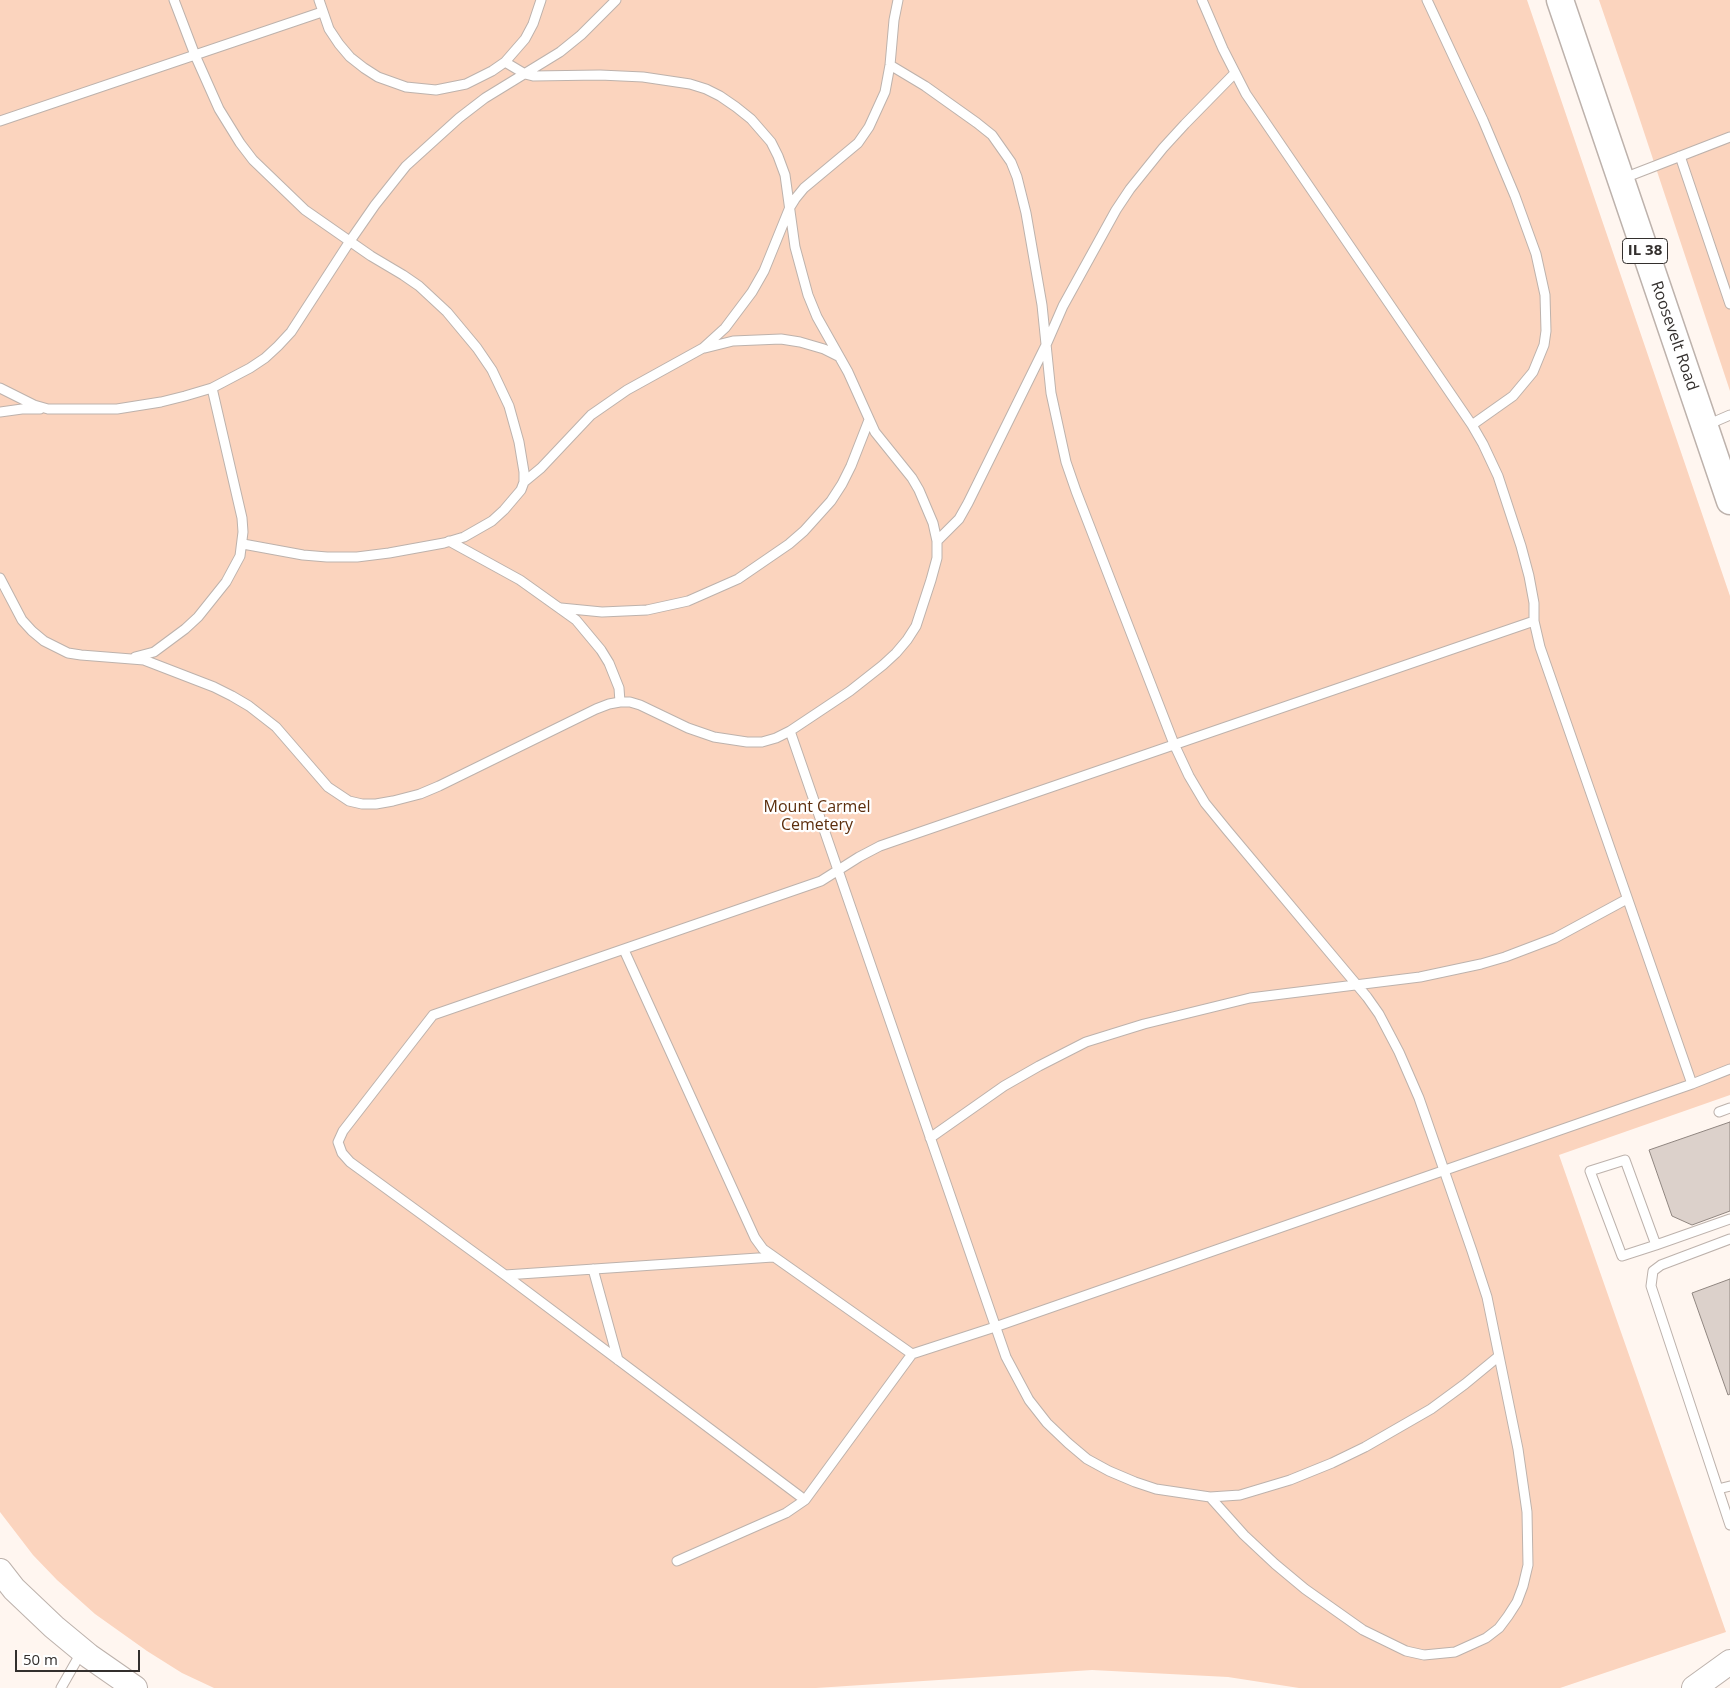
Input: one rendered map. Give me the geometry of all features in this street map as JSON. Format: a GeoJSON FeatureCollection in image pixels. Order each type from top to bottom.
{"type":"FeatureCollection","features":[{"type":"Feature","properties":{"kind":"main road","name":"Roosevelt Road"},"geometry":{"type":"LineString","coordinates":[[1560,0],[1730,501]]}},
{"type":"Feature","properties":{"kind":"main road"},"geometry":{"type":"LineString","coordinates":[[0,1571],[14,1589],[54,1627],[82,1650],[135,1688]]}},
{"type":"Feature","properties":{"kind":"main road"},"geometry":{"type":"LineString","coordinates":[[1694,1688],[1730,1662]]}},
{"type":"Feature","properties":{"kind":"lane"},"geometry":{"type":"LineString","coordinates":[[174,0],[195,55],[228,126],[253,160],[305,210],[419,286],[447,312],[477,348],[495,376],[509,406],[522,459],[524,482]]}},
{"type":"Feature","properties":{"kind":"lane"},"geometry":{"type":"LineString","coordinates":[[319,0],[329,28],[339,44],[350,56],[378,77],[406,87],[436,90],[452,88],[479,78],[505,62],[525,39],[533,24],[541,0]]}},
{"type":"Feature","properties":{"kind":"lane"},"geometry":{"type":"LineString","coordinates":[[0,412],[22,409],[91,410],[138,407],[212,388],[265,358],[278,346],[301,318],[350,241],[392,183],[419,154],[459,118],[485,98],[560,52],[582,35],[616,0]]}},
{"type":"Feature","properties":{"kind":"lane"},"geometry":{"type":"LineString","coordinates":[[242,544],[303,555],[350,557],[388,553],[464,537],[498,516],[515,498],[524,482],[541,468],[576,430],[608,402],[703,348],[725,328],[752,292],[770,256],[790,207],[804,188],[858,143],[869,127],[885,92],[898,0]]}},
{"type":"Feature","properties":{"kind":"lane"},"geometry":{"type":"LineString","coordinates":[[1202,0],[1235,73],[1262,117],[1472,425],[1498,476],[1510,508],[1529,576],[1534,604],[1534,621],[1540,647],[1692,1084]]}},
{"type":"Feature","properties":{"kind":"lane"},"geometry":{"type":"LineString","coordinates":[[1427,0],[1483,120],[1515,196],[1536,254],[1545,295],[1546,332],[1544,345],[1534,372],[1513,396],[1472,425]]}},
{"type":"Feature","properties":{"kind":"lane"},"geometry":{"type":"LineString","coordinates":[[0,121],[322,12]]}},
{"type":"Feature","properties":{"kind":"lane"},"geometry":{"type":"LineString","coordinates":[[0,578],[22,620],[44,641],[81,656],[131,658],[158,665],[226,693],[249,706],[276,727],[328,787],[349,801],[362,804],[393,801],[433,788],[596,709],[620,702],[640,705],[688,728],[714,737],[732,741],[762,742],[790,731],[868,678],[890,659],[907,640],[916,626],[922,611],[936,558],[937,541],[933,523],[919,490],[898,459],[883,444],[869,420],[848,372],[817,317],[808,295],[795,247],[785,175],[771,142],[751,119],[720,96],[690,84],[651,78],[533,76],[525,74],[505,62]]}},
{"type":"Feature","properties":{"kind":"lane"},"geometry":{"type":"LineString","coordinates":[[890,65],[925,86],[992,135],[1011,162],[1018,177],[1026,213],[1042,305],[1051,393],[1066,462],[1174,744],[1189,776],[1205,803],[1368,997],[1399,1052],[1419,1098],[1487,1297],[1520,1458],[1527,1512],[1528,1565],[1520,1594],[1499,1628],[1470,1647],[1455,1652],[1424,1656],[1406,1651],[1363,1630],[1305,1589],[1244,1535],[1210,1497]]}},
{"type":"Feature","properties":{"kind":"lane"},"geometry":{"type":"LineString","coordinates":[[937,541],[958,519],[968,504],[1046,345],[1063,306],[1116,210],[1130,189],[1185,124],[1235,73]]}},
{"type":"Feature","properties":{"kind":"lane"},"geometry":{"type":"LineString","coordinates":[[1621,179],[1730,137]]}},
{"type":"Feature","properties":{"kind":"lane"},"geometry":{"type":"LineString","coordinates":[[1680,156],[1730,304]]}},
{"type":"Feature","properties":{"kind":"lane"},"geometry":{"type":"LineString","coordinates":[[703,348],[733,341],[781,339],[824,348],[838,356]]}},
{"type":"Feature","properties":{"kind":"lane"},"geometry":{"type":"LineString","coordinates":[[0,388],[34,405],[48,409]]}},
{"type":"Feature","properties":{"kind":"lane"},"geometry":{"type":"LineString","coordinates":[[131,658],[154,652],[169,642],[198,617],[226,582],[240,556],[242,518],[212,388]]}},
{"type":"Feature","properties":{"kind":"lane"},"geometry":{"type":"LineString","coordinates":[[1705,427],[1730,415]]}},
{"type":"Feature","properties":{"kind":"lane"},"geometry":{"type":"LineString","coordinates":[[561,608],[602,612],[648,610],[688,601],[738,579],[789,544],[804,531],[826,506],[845,478],[860,446],[869,420]]}},
{"type":"Feature","properties":{"kind":"lane"},"geometry":{"type":"LineString","coordinates":[[449,541],[520,580],[576,620],[601,650],[615,677],[619,688],[620,702]]}},
{"type":"Feature","properties":{"kind":"lane"},"geometry":{"type":"LineString","coordinates":[[806,1500],[505,1275],[350,1162],[339,1148],[340,1137],[434,1014],[821,881],[838,872],[858,857],[880,846],[1534,621]]}},
{"type":"Feature","properties":{"kind":"lane"},"geometry":{"type":"LineString","coordinates":[[790,731],[1006,1357],[1030,1400],[1047,1423],[1068,1444],[1088,1459],[1109,1471],[1156,1489],[1210,1497],[1240,1494],[1290,1480],[1332,1463],[1395,1431],[1465,1384],[1499,1356]]}},
{"type":"Feature","properties":{"kind":"lane"},"geometry":{"type":"LineString","coordinates":[[930,1138],[1004,1086],[1086,1042],[1144,1024],[1250,998],[1452,972],[1505,957],[1554,938],[1627,898]]}},
{"type":"Feature","properties":{"kind":"lane"},"geometry":{"type":"LineString","coordinates":[[624,950],[755,1238],[763,1249],[773,1257],[912,1354]]}},
{"type":"Feature","properties":{"kind":"lane"},"geometry":{"type":"LineString","coordinates":[[676,1561],[786,1513],[806,1500],[912,1354],[1445,1171],[1730,1069]]}},
{"type":"Feature","properties":{"kind":"lane"},"geometry":{"type":"LineString","coordinates":[[1719,1112],[1730,1108]]}},
{"type":"Feature","properties":{"kind":"lane"},"geometry":{"type":"LineString","coordinates":[[1656,1245],[1625,1160],[1590,1171],[1622,1256],[1656,1245],[1730,1220]]}},
{"type":"Feature","properties":{"kind":"lane"},"geometry":{"type":"LineString","coordinates":[[1730,1239],[1661,1265],[1653,1271],[1651,1278],[1651,1286],[1730,1525]]}},
{"type":"Feature","properties":{"kind":"lane"},"geometry":{"type":"LineString","coordinates":[[505,1275],[773,1257]]}},
{"type":"Feature","properties":{"kind":"lane"},"geometry":{"type":"LineString","coordinates":[[593,1269],[618,1360]]}},
{"type":"Feature","properties":{"kind":"lane"},"geometry":{"type":"LineString","coordinates":[[1718,1489],[1730,1486]]}},
{"type":"Feature","properties":{"kind":"lane"},"geometry":{"type":"LineString","coordinates":[[61,1688],[82,1650]]}},
{"type":"Feature","properties":{"kind":"green space","name":"Mount Carmel Cemetery"},"geometry":{"type":"Polygon","coordinates":[[[0,0],[1527,0],[1730,596],[1730,1095],[1559,1155],[1726,1632],[1560,1688],[1299,1688],[1228,1677],[1092,1670],[816,1688],[214,1688],[182,1673],[147,1651],[95,1614],[57,1580],[33,1555],[0,1512],[0,0]]]}},
{"type":"Feature","properties":{"kind":"green space"},"geometry":{"type":"Polygon","coordinates":[[[1599,0],[1730,0],[1730,391],[1635,105],[1599,0]]]}},
{"type":"Feature","properties":{"kind":"building"},"geometry":{"type":"Polygon","coordinates":[[[1730,1122],[1730,1211],[1692,1225],[1672,1216],[1649,1150],[1730,1122]]]}},
{"type":"Feature","properties":{"kind":"building"},"geometry":{"type":"Polygon","coordinates":[[[1730,1279],[1730,1394],[1728,1395],[1692,1293],[1730,1279]]]}}]}
